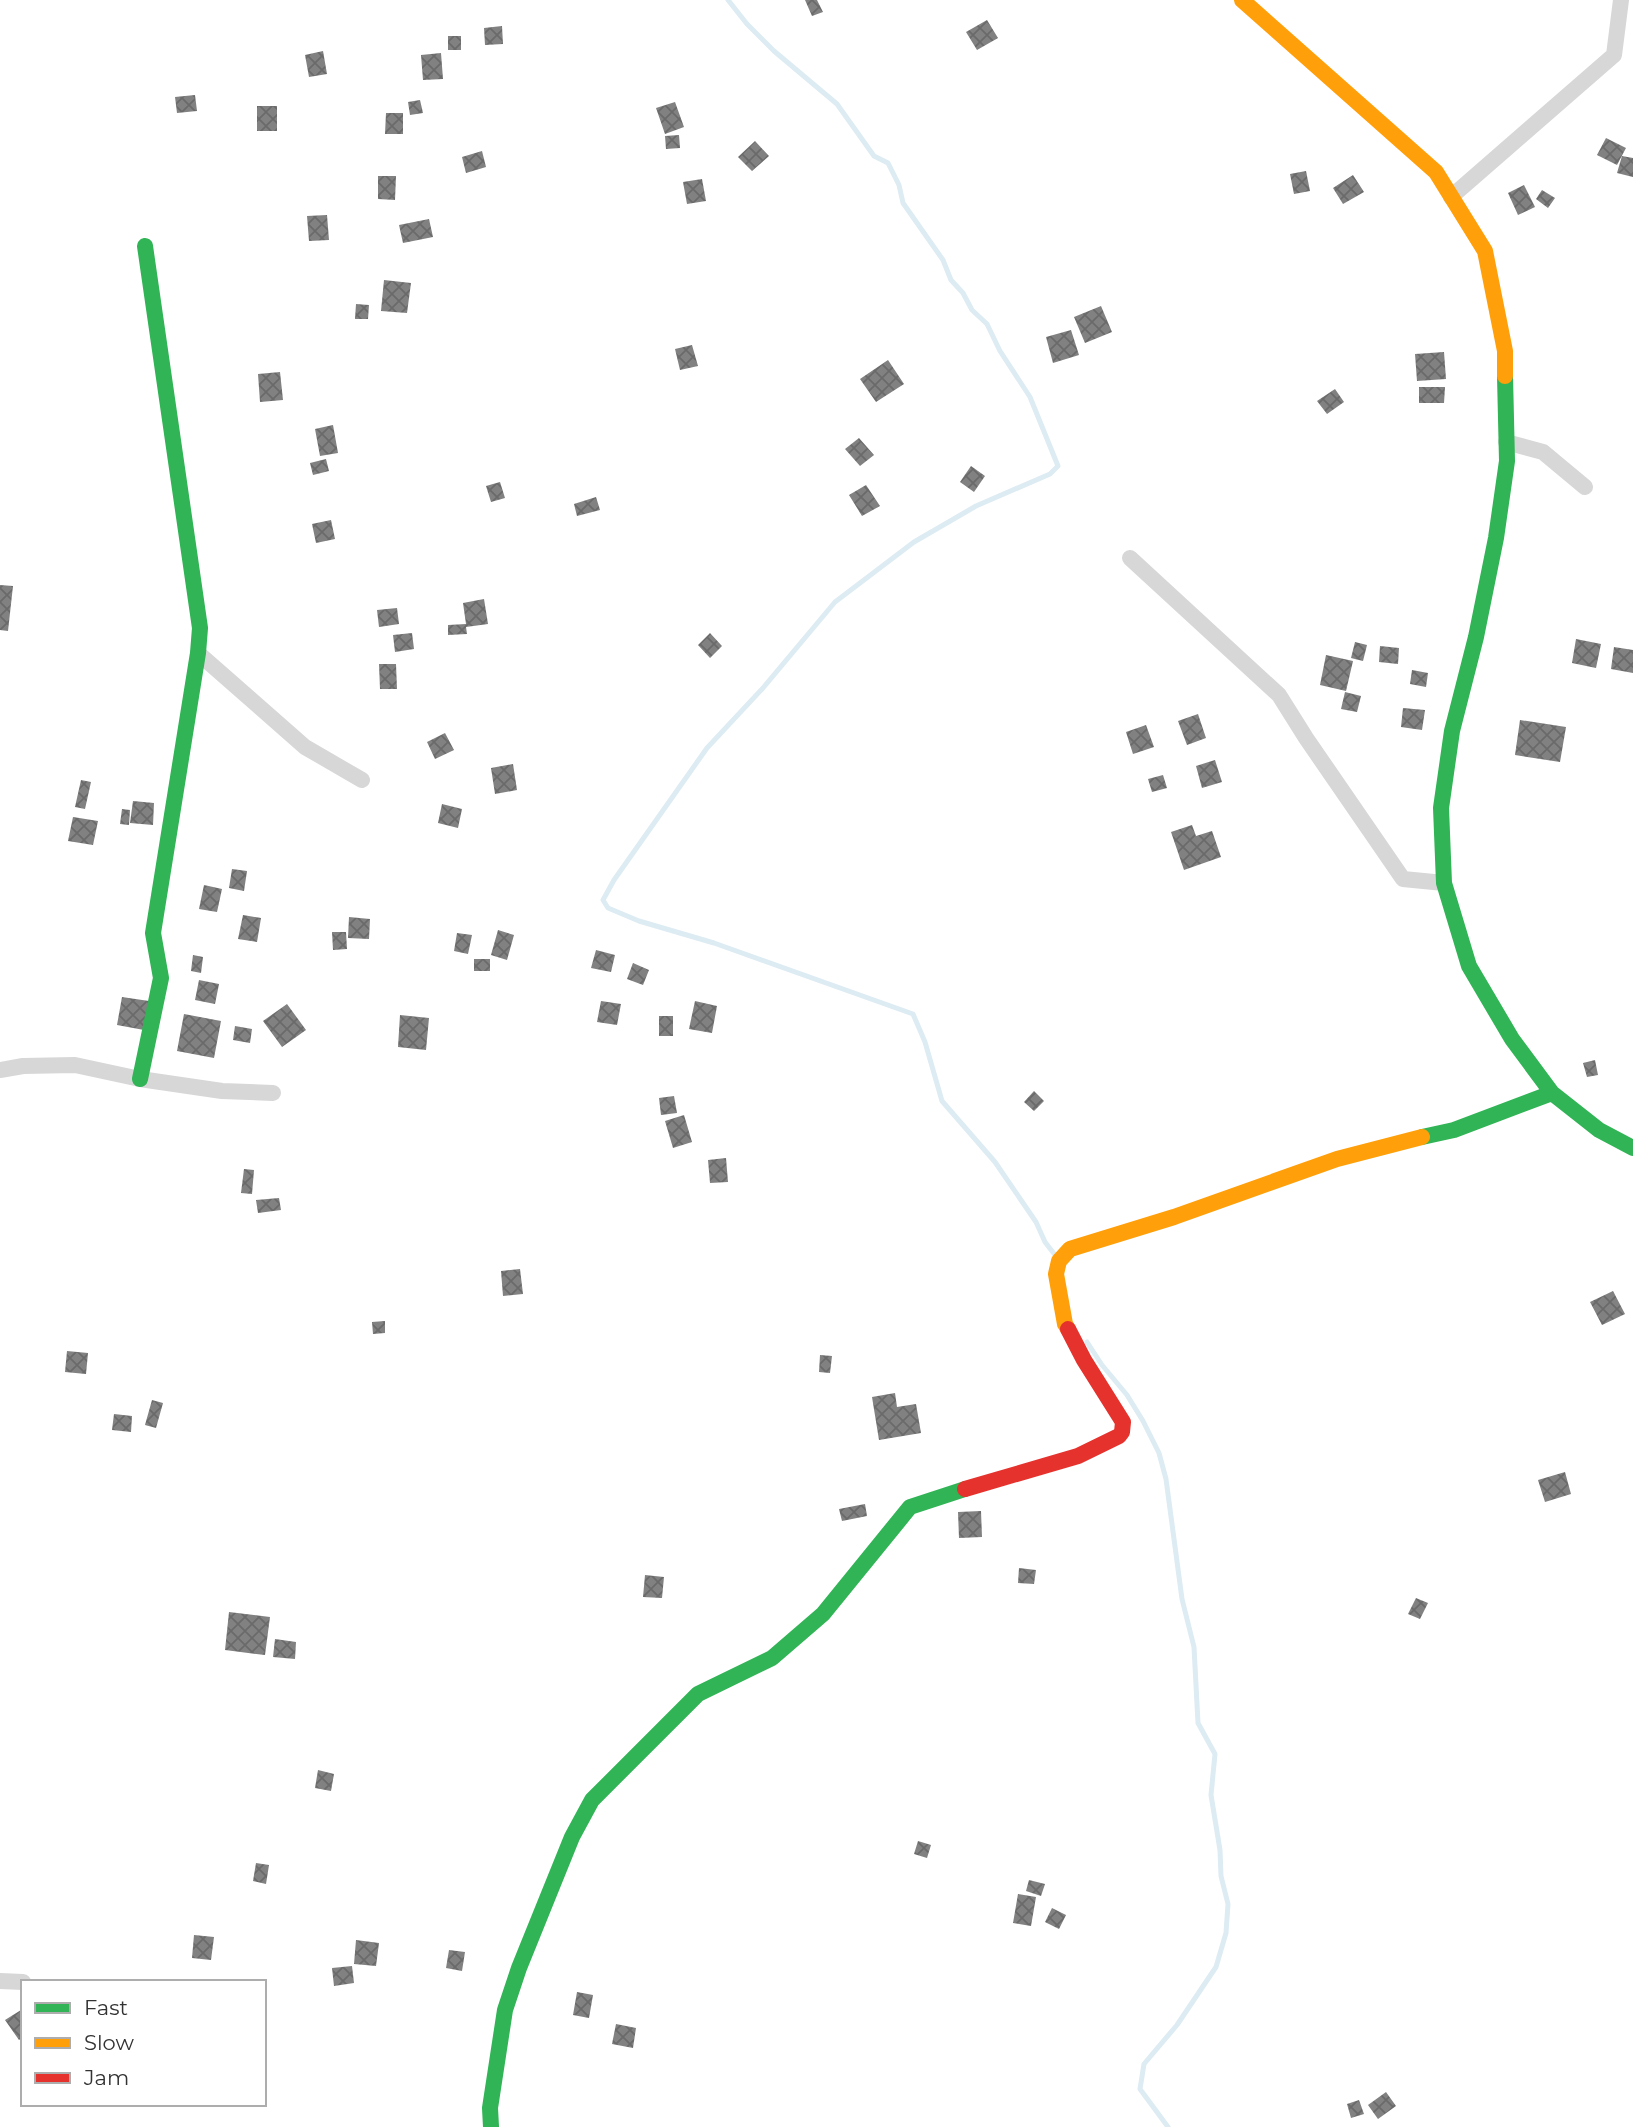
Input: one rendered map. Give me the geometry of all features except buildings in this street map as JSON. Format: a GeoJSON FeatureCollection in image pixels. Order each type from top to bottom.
{"type":"FeatureCollection","features":[{"type":"Feature","properties":{"kind":"street"},"geometry":{"type":"LineString","coordinates":[[1242,0],[1436,172],[1485,251],[1505,352],[1507,461],[1496,538],[1476,637],[1452,731],[1440,808],[1444,883],[1469,966],[1512,1039],[1552,1093],[1599,1130],[1633,1149]]}},
{"type":"Feature","properties":{"kind":"street"},"geometry":{"type":"LineString","coordinates":[[1451,197],[1614,55],[1621,0]]}},
{"type":"Feature","properties":{"kind":"street"},"geometry":{"type":"LineString","coordinates":[[140,1079],[161,978],[153,933],[200,628],[145,246]]}},
{"type":"Feature","properties":{"kind":"street"},"geometry":{"type":"LineString","coordinates":[[1506,442],[1543,453],[1585,487]]}},
{"type":"Feature","properties":{"kind":"street"},"geometry":{"type":"LineString","coordinates":[[1130,558],[1279,695],[1403,879],[1444,883]]}},
{"type":"Feature","properties":{"kind":"street"},"geometry":{"type":"LineString","coordinates":[[198,653],[305,747],[362,780]]}},
{"type":"Feature","properties":{"kind":"street"},"geometry":{"type":"LineString","coordinates":[[0,1070],[23,1066],[75,1065],[140,1079],[222,1091],[273,1093]]}},
{"type":"Feature","properties":{"kind":"street"},"geometry":{"type":"LineString","coordinates":[[491,2127],[490,2108],[505,2010],[519,1968],[572,1837],[592,1800],[698,1694],[772,1658],[823,1614],[910,1507],[1078,1456],[1122,1432],[1123,1422],[1065,1324],[1056,1274],[1059,1261],[1070,1249],[1174,1217],[1337,1159],[1396,1142],[1454,1130],[1552,1093]]}},
{"type":"Feature","properties":{"kind":"street"},"geometry":{"type":"LineString","coordinates":[[0,1981],[21,1982]]}},
{"type":"Feature","properties":{"kind":"waterway"},"geometry":{"type":"LineString","coordinates":[[728,0],[774,51],[837,104],[874,156],[888,163],[899,185],[903,203],[943,260],[951,280],[963,293],[972,310],[987,324],[1000,351],[1030,397],[1058,466],[1050,474],[976,506],[914,542],[835,602],[763,688],[707,748],[614,880],[603,900],[608,908],[639,921],[714,943],[913,1014],[925,1042],[942,1101],[995,1162],[1055,1255]]}},
{"type":"Feature","properties":{"kind":"waterway"},"geometry":{"type":"LineString","coordinates":[[1087,1342],[1127,1395],[1159,1453],[1166,1479],[1182,1599],[1194,1647],[1198,1723],[1215,1754],[1211,1795],[1220,1850],[1221,1876],[1228,1904],[1226,1933],[1216,1967],[1177,2025],[1144,2064],[1140,2089],[1168,2127]]}},
{"type":"Feature","properties":{"kind":"traffic: fast"},"geometry":{"type":"LineString","coordinates":[[140,1079],[161,978],[153,933],[200,628],[145,246]]}},
{"type":"Feature","properties":{"kind":"traffic: fast"},"geometry":{"type":"LineString","coordinates":[[1505,376],[1507,461],[1496,538],[1476,637],[1452,731],[1441,808],[1444,883],[1469,966],[1512,1039],[1552,1093],[1599,1130],[1633,1148]]}},
{"type":"Feature","properties":{"kind":"traffic: fast"},"geometry":{"type":"LineString","coordinates":[[1422,1137],[1454,1130],[1552,1093]]}},
{"type":"Feature","properties":{"kind":"traffic: fast"},"geometry":{"type":"LineString","coordinates":[[491,2127],[490,2108],[505,2010],[519,1968],[572,1837],[592,1800],[698,1694],[772,1658],[823,1614],[910,1507],[965,1489]]}},
{"type":"Feature","properties":{"kind":"traffic: slow"},"geometry":{"type":"LineString","coordinates":[[1242,0],[1436,172],[1485,251],[1505,351],[1505,376]]}},
{"type":"Feature","properties":{"kind":"traffic: slow"},"geometry":{"type":"LineString","coordinates":[[1068,1329],[1056,1274],[1059,1261],[1070,1249],[1174,1217],[1337,1159],[1422,1137]]}},
{"type":"Feature","properties":{"kind":"traffic: jam"},"geometry":{"type":"LineString","coordinates":[[965,1489],[1078,1456],[1122,1432],[1123,1422],[1068,1329]]}}]}
